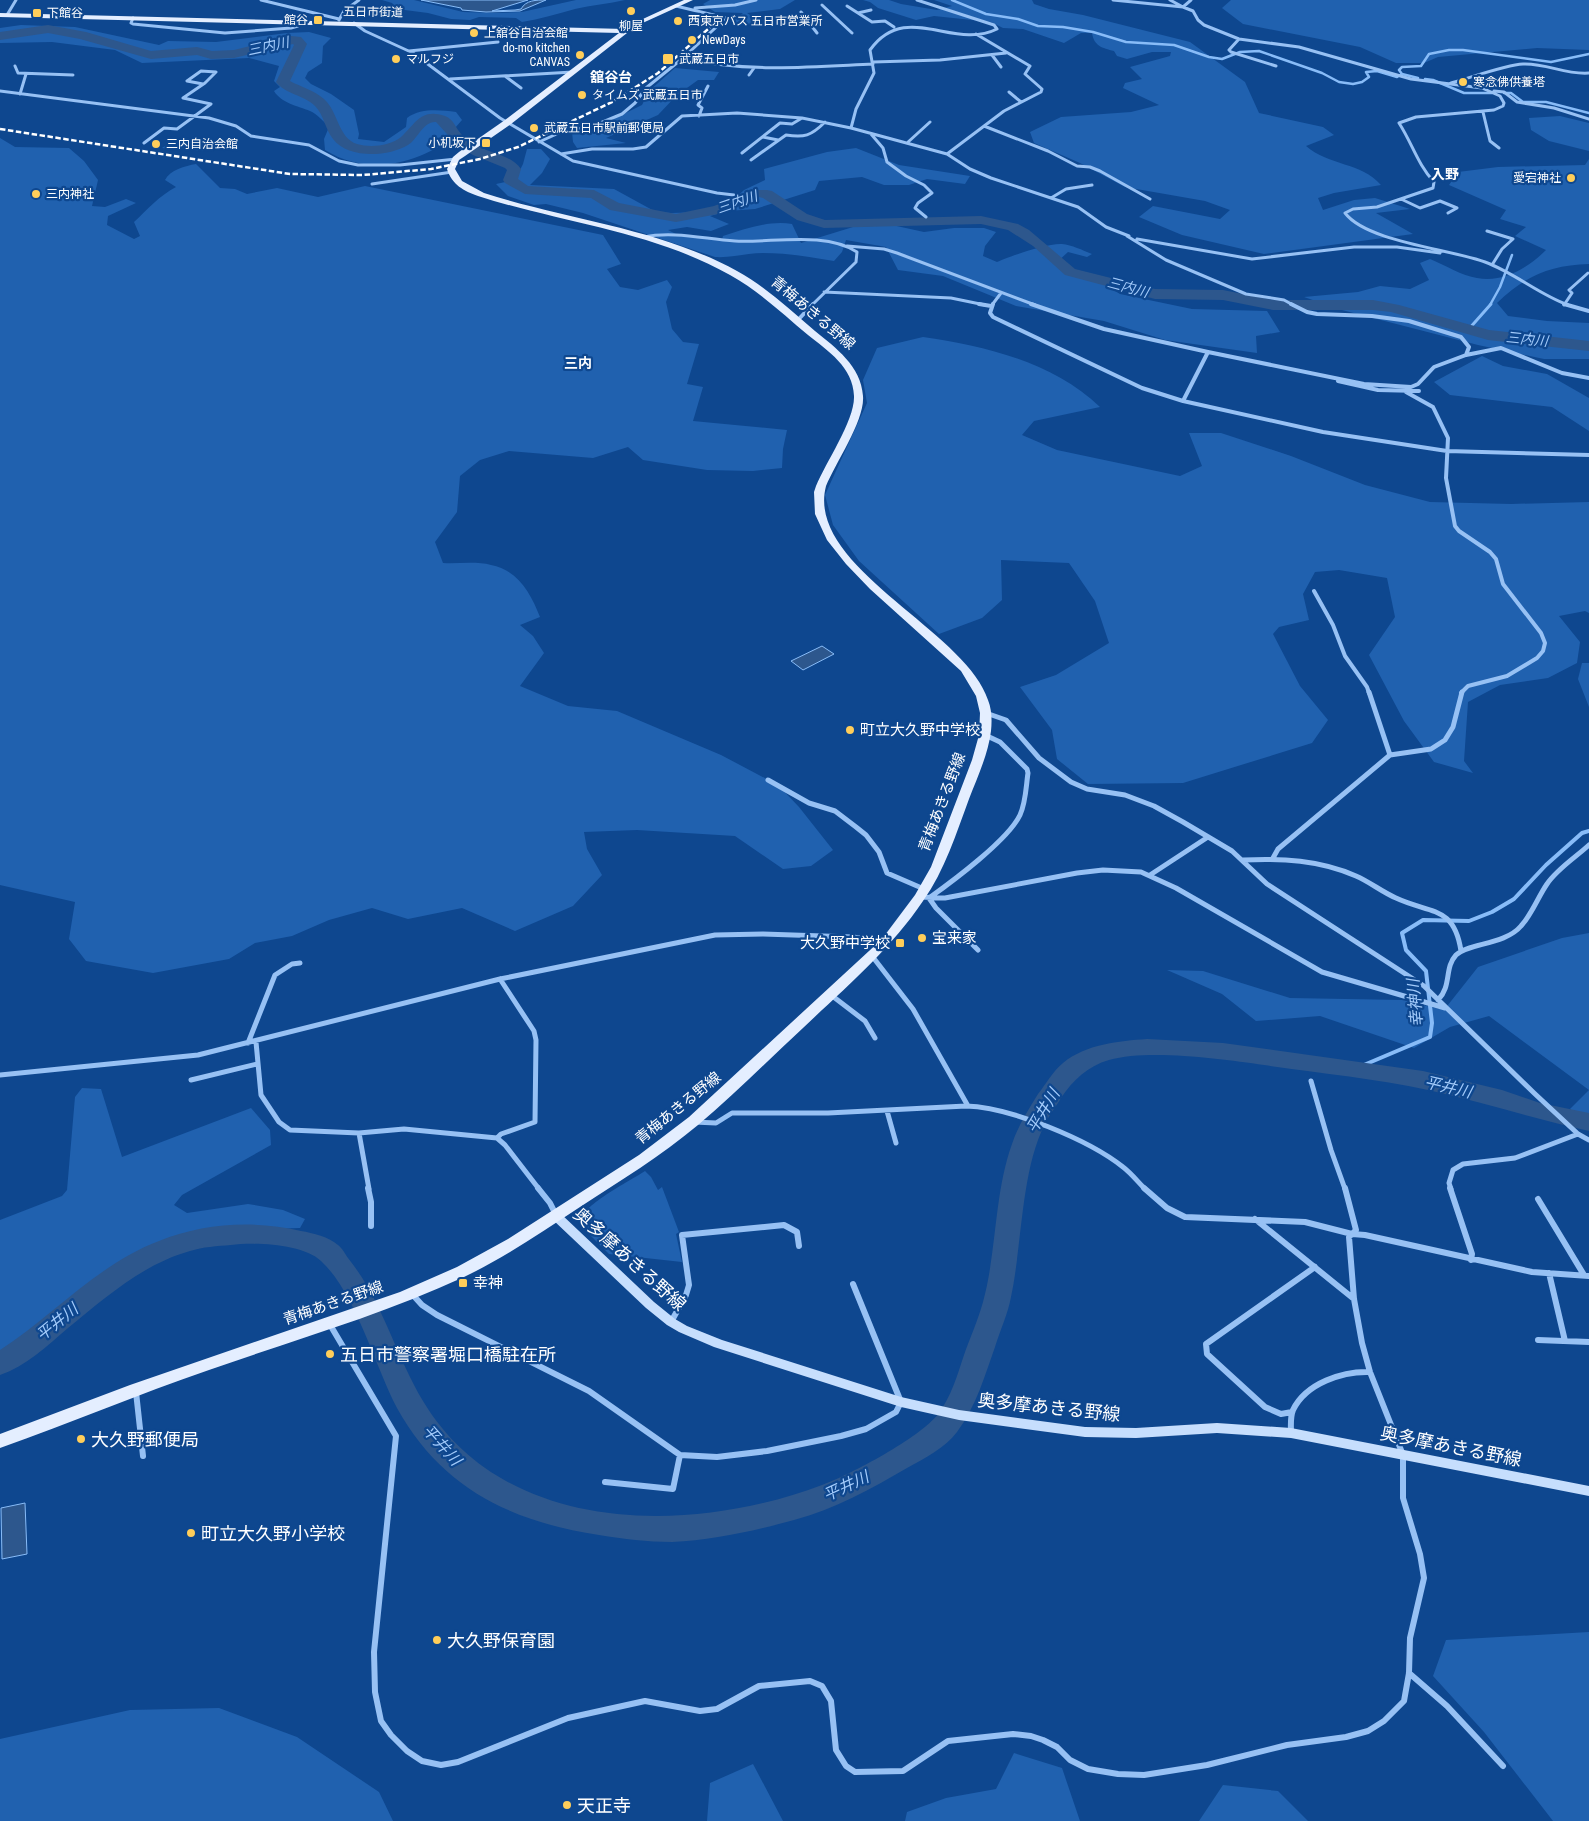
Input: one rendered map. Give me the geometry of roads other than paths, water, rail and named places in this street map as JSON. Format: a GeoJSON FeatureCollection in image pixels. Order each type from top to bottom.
{"type":"FeatureCollection","features":[{"type":"Feature","properties":{"kind":"main road"},"geometry":{"type":"LineString","coordinates":[[452,172],[451,169],[456,159],[508,122],[626,31],[690,0]]}},
{"type":"Feature","properties":{"kind":"main road","name":"五日市街道"},"geometry":{"type":"LineString","coordinates":[[3,15],[302,22],[340,21],[354,23],[626,31]]}},
{"type":"Feature","properties":{"kind":"main road","name":"青梅あきる野線"},"geometry":{"type":"LineString","coordinates":[[0,1441],[135,1389],[408,1295],[483,1260],[556,1216],[644,1159],[694,1122],[886,942],[924,895],[970,782],[985,735],[986,713],[978,687],[965,669],[870,584],[846,559],[826,530],[820,514],[819,492],[858,409],[860,395],[855,376],[845,362],[753,285],[731,272],[683,251],[643,237],[548,214],[488,196],[461,184],[455,179],[452,172]]}},
{"type":"Feature","properties":{"kind":"main road","name":"奥多摩あきる野線"},"geometry":{"type":"LineString","coordinates":[[556,1216],[650,1305],[671,1322],[718,1344],[901,1402],[998,1421],[1104,1433],[1217,1428],[1291,1433],[1589,1491]]}},
{"type":"Feature","properties":{"kind":"street"},"geometry":{"type":"LineString","coordinates":[[3,15],[16,0]]}},
{"type":"Feature","properties":{"kind":"street"},"geometry":{"type":"LineString","coordinates":[[264,0],[340,21],[347,7],[359,0]]}},
{"type":"Feature","properties":{"kind":"street"},"geometry":{"type":"LineString","coordinates":[[687,9],[735,5],[756,0]]}},
{"type":"Feature","properties":{"kind":"street"},"geometry":{"type":"LineString","coordinates":[[851,128],[856,109],[874,73],[870,50],[876,41],[894,26],[915,24],[954,32],[976,34],[993,32],[997,28],[917,0]]}},
{"type":"Feature","properties":{"kind":"street"},"geometry":{"type":"LineString","coordinates":[[1113,0],[1183,7],[1191,0]]}},
{"type":"Feature","properties":{"kind":"street"},"geometry":{"type":"LineString","coordinates":[[1170,0],[1193,11],[1198,20],[1204,25],[1239,39],[1299,47],[1411,78],[1504,92],[1517,102],[1554,108],[1589,119]]}},
{"type":"Feature","properties":{"kind":"street"},"geometry":{"type":"LineString","coordinates":[[822,5],[852,33]]}},
{"type":"Feature","properties":{"kind":"street"},"geometry":{"type":"LineString","coordinates":[[540,142],[561,132],[593,126],[622,114],[635,103],[646,88],[683,58],[726,18],[676,6]]}},
{"type":"Feature","properties":{"kind":"street"},"geometry":{"type":"LineString","coordinates":[[847,6],[872,22],[885,21],[894,26]]}},
{"type":"Feature","properties":{"kind":"street"},"geometry":{"type":"LineString","coordinates":[[858,13],[871,10]]}},
{"type":"Feature","properties":{"kind":"street"},"geometry":{"type":"LineString","coordinates":[[801,12],[817,33]]}},
{"type":"Feature","properties":{"kind":"street"},"geometry":{"type":"LineString","coordinates":[[133,18],[131,23],[133,24],[218,32],[291,28],[298,26],[302,22]]}},
{"type":"Feature","properties":{"kind":"street"},"geometry":{"type":"LineString","coordinates":[[354,23],[365,31],[409,51],[508,122],[579,163],[716,193],[734,195]]}},
{"type":"Feature","properties":{"kind":"street"},"geometry":{"type":"LineString","coordinates":[[947,154],[1004,111],[1040,92],[1041,87],[1025,74],[1030,66],[976,34]]}},
{"type":"Feature","properties":{"kind":"street"},"geometry":{"type":"LineString","coordinates":[[1239,39],[1229,50],[1231,52],[1276,66]]}},
{"type":"Feature","properties":{"kind":"street"},"geometry":{"type":"LineString","coordinates":[[409,51],[498,42]]}},
{"type":"Feature","properties":{"kind":"street"},"geometry":{"type":"LineString","coordinates":[[683,58],[708,64],[772,69],[940,60],[1006,53]]}},
{"type":"Feature","properties":{"kind":"street"},"geometry":{"type":"LineString","coordinates":[[992,54],[1001,67]]}},
{"type":"Feature","properties":{"kind":"street"},"geometry":{"type":"LineString","coordinates":[[1451,83],[1522,64],[1543,65],[1574,74],[1589,74]]}},
{"type":"Feature","properties":{"kind":"street"},"geometry":{"type":"LineString","coordinates":[[15,66],[16,72],[26,74],[73,75]]}},
{"type":"Feature","properties":{"kind":"street"},"geometry":{"type":"LineString","coordinates":[[749,75],[754,68]]}},
{"type":"Feature","properties":{"kind":"street"},"geometry":{"type":"LineString","coordinates":[[144,143],[164,128],[177,129],[210,106],[211,104],[183,98],[205,83],[216,72],[201,71],[187,81],[202,84]]}},
{"type":"Feature","properties":{"kind":"street"},"geometry":{"type":"LineString","coordinates":[[450,79],[573,72]]}},
{"type":"Feature","properties":{"kind":"street"},"geometry":{"type":"LineString","coordinates":[[20,94],[24,86],[26,74]]}},
{"type":"Feature","properties":{"kind":"street"},"geometry":{"type":"LineString","coordinates":[[505,75],[521,88]]}},
{"type":"Feature","properties":{"kind":"street"},"geometry":{"type":"LineString","coordinates":[[699,116],[702,108],[698,105],[708,86]]}},
{"type":"Feature","properties":{"kind":"street"},"geometry":{"type":"LineString","coordinates":[[1482,88],[1494,92],[1502,99],[1504,103],[1500,108],[1483,112],[1409,118],[1399,123],[1411,141],[1423,170],[1434,182],[1433,188],[1377,207],[1353,209],[1346,213],[1346,217],[1352,222],[1380,234],[1492,265],[1564,305],[1589,311]]}},
{"type":"Feature","properties":{"kind":"street"},"geometry":{"type":"LineString","coordinates":[[0,91],[195,116],[236,126],[247,135],[315,147],[330,157],[347,163],[384,167],[456,159]]}},
{"type":"Feature","properties":{"kind":"street"},"geometry":{"type":"LineString","coordinates":[[1009,92],[1021,102]]}},
{"type":"Feature","properties":{"kind":"street"},"geometry":{"type":"LineString","coordinates":[[1483,112],[1490,140],[1499,148]]}},
{"type":"Feature","properties":{"kind":"street"},"geometry":{"type":"LineString","coordinates":[[561,154],[592,149],[640,148],[648,145],[679,117],[737,114],[802,118],[851,128],[947,154],[980,174],[1078,207],[1106,227],[1148,242],[1252,259],[1354,247],[1397,247],[1460,255]]}},
{"type":"Feature","properties":{"kind":"street"},"geometry":{"type":"LineString","coordinates":[[742,153],[780,123],[792,124],[802,118]]}},
{"type":"Feature","properties":{"kind":"street"},"geometry":{"type":"LineString","coordinates":[[751,160],[786,135],[802,138],[818,129],[825,122]]}},
{"type":"Feature","properties":{"kind":"street"},"geometry":{"type":"LineString","coordinates":[[907,143],[930,122]]}},
{"type":"Feature","properties":{"kind":"street"},"geometry":{"type":"LineString","coordinates":[[984,126],[1048,150],[1077,166],[1090,167],[1100,171],[1150,199]]}},
{"type":"Feature","properties":{"kind":"street"},"geometry":{"type":"LineString","coordinates":[[870,133],[883,148],[886,161],[932,193],[931,196],[918,203],[915,208],[926,217]]}},
{"type":"Feature","properties":{"kind":"street"},"geometry":{"type":"LineString","coordinates":[[763,137],[778,140]]}},
{"type":"Feature","properties":{"kind":"street"},"geometry":{"type":"LineString","coordinates":[[372,184],[452,172]]}},
{"type":"Feature","properties":{"kind":"street"},"geometry":{"type":"LineString","coordinates":[[1051,198],[1066,189],[1092,186]]}},
{"type":"Feature","properties":{"kind":"street"},"geometry":{"type":"LineString","coordinates":[[1401,199],[1420,208],[1440,201],[1457,208],[1448,213]]}},
{"type":"Feature","properties":{"kind":"street"},"geometry":{"type":"LineString","coordinates":[[1487,231],[1514,239],[1502,249],[1492,265]]}},
{"type":"Feature","properties":{"kind":"street"},"geometry":{"type":"LineString","coordinates":[[643,237],[653,234],[675,233],[735,241],[812,240],[846,246],[884,249],[936,266],[1001,293],[1104,328],[1208,352],[1364,384],[1411,387],[1418,384],[1434,367],[1466,355],[1501,348],[1562,373],[1589,378]]}},
{"type":"Feature","properties":{"kind":"street"},"geometry":{"type":"LineString","coordinates":[[1127,236],[1166,260],[1234,290],[1288,302],[1317,314],[1372,316],[1409,321],[1461,337],[1468,347],[1466,355]]}},
{"type":"Feature","properties":{"kind":"street"},"geometry":{"type":"LineString","coordinates":[[797,321],[856,262],[859,257],[858,253],[846,246]]}},
{"type":"Feature","properties":{"kind":"street"},"geometry":{"type":"LineString","coordinates":[[1564,305],[1572,293],[1569,290],[1588,273]]}},
{"type":"Feature","properties":{"kind":"street"},"geometry":{"type":"LineString","coordinates":[[824,292],[951,298],[991,306]]}},
{"type":"Feature","properties":{"kind":"street"},"geometry":{"type":"LineString","coordinates":[[1001,293],[991,306],[990,313],[1005,323],[1044,339],[1084,362],[1142,388],[1183,401],[1323,432],[1447,451],[1589,455]]}},
{"type":"Feature","properties":{"kind":"street"},"geometry":{"type":"LineString","coordinates":[[1183,401],[1208,352]]}},
{"type":"Feature","properties":{"kind":"street"},"geometry":{"type":"LineString","coordinates":[[1334,378],[1339,382],[1363,387],[1406,392],[1419,391]]}},
{"type":"Feature","properties":{"kind":"street"},"geometry":{"type":"LineString","coordinates":[[1273,858],[1278,849],[1390,756],[1431,749],[1445,740],[1453,727],[1461,693],[1468,686],[1496,680],[1522,668],[1537,658],[1543,651],[1544,643],[1541,633],[1503,584],[1496,559],[1490,552],[1459,531],[1455,526],[1446,478],[1448,438],[1433,406],[1406,392]]}},
{"type":"Feature","properties":{"kind":"street"},"geometry":{"type":"LineString","coordinates":[[1314,591],[1333,625],[1345,656],[1367,687],[1390,756]]}},
{"type":"Feature","properties":{"kind":"street"},"geometry":{"type":"LineString","coordinates":[[986,713],[1006,720],[1039,758],[1071,782],[1086,789],[1125,795],[1154,806],[1208,837],[1243,860],[1267,884],[1424,986],[1534,1093],[1576,1132],[1589,1140]]}},
{"type":"Feature","properties":{"kind":"street"},"geometry":{"type":"LineString","coordinates":[[924,895],[999,838],[1020,815],[1028,773],[1027,769],[1000,742],[985,735]]}},
{"type":"Feature","properties":{"kind":"street"},"geometry":{"type":"LineString","coordinates":[[768,780],[809,803],[836,811],[866,835],[880,852],[887,873],[924,895],[978,950]]}},
{"type":"Feature","properties":{"kind":"street"},"geometry":{"type":"LineString","coordinates":[[1150,875],[1208,837]]}},
{"type":"Feature","properties":{"kind":"street"},"geometry":{"type":"LineString","coordinates":[[1438,1000],[1444,996],[1448,988],[1448,966],[1456,954],[1460,950],[1498,940],[1521,927],[1548,882],[1589,845]]}},
{"type":"Feature","properties":{"kind":"street"},"geometry":{"type":"LineString","coordinates":[[1243,860],[1273,858],[1314,862],[1350,873],[1398,899],[1440,913],[1457,928],[1460,950]]}},
{"type":"Feature","properties":{"kind":"street"},"geometry":{"type":"LineString","coordinates":[[924,895],[946,898],[1103,870],[1141,872],[1217,911],[1322,972],[1446,1008]]}},
{"type":"Feature","properties":{"kind":"street"},"geometry":{"type":"LineString","coordinates":[[0,1075],[198,1054],[256,1042],[500,979],[652,947],[715,936],[763,934],[853,937],[886,942]]}},
{"type":"Feature","properties":{"kind":"street"},"geometry":{"type":"LineString","coordinates":[[872,956],[894,981],[919,1018],[968,1106]]}},
{"type":"Feature","properties":{"kind":"street"},"geometry":{"type":"LineString","coordinates":[[248,1043],[275,975],[292,964],[300,963]]}},
{"type":"Feature","properties":{"kind":"street"},"geometry":{"type":"LineString","coordinates":[[498,1138],[501,1134],[535,1122],[536,1040],[534,1031],[500,979]]}},
{"type":"Feature","properties":{"kind":"street"},"geometry":{"type":"LineString","coordinates":[[831,995],[865,1021],[875,1038]]}},
{"type":"Feature","properties":{"kind":"street"},"geometry":{"type":"LineString","coordinates":[[256,1042],[261,1095],[279,1122],[290,1130],[359,1133],[404,1129],[498,1138],[550,1203],[556,1216]]}},
{"type":"Feature","properties":{"kind":"street"},"geometry":{"type":"LineString","coordinates":[[191,1080],[257,1064]]}},
{"type":"Feature","properties":{"kind":"street"},"geometry":{"type":"LineString","coordinates":[[333,1321],[396,1436],[374,1652],[376,1692],[381,1722],[407,1751],[422,1761],[441,1765],[458,1762],[568,1718],[645,1701],[700,1711],[717,1709],[759,1686],[810,1681],[822,1686],[830,1701],[836,1750],[846,1766],[856,1772],[902,1770],[948,1741],[1013,1734],[1031,1736],[1043,1740],[1057,1747],[1070,1760],[1088,1769],[1118,1774],[1144,1775],[1207,1765],[1287,1745],[1346,1737],[1368,1731],[1384,1721],[1404,1701],[1410,1638],[1424,1578],[1420,1554],[1403,1498],[1403,1455],[1370,1372],[1362,1343],[1354,1299],[1349,1237],[1356,1230],[1350,1202],[1331,1150],[1311,1081]]}},
{"type":"Feature","properties":{"kind":"street"},"geometry":{"type":"LineString","coordinates":[[694,1122],[716,1123],[732,1113],[888,1111],[968,1106],[990,1109],[1016,1116],[1069,1138],[1119,1164],[1169,1210],[1177,1214],[1195,1218],[1254,1218],[1268,1221],[1305,1222],[1352,1234],[1365,1235],[1532,1272],[1587,1276]]}},
{"type":"Feature","properties":{"kind":"street"},"geometry":{"type":"LineString","coordinates":[[888,1111],[896,1143]]}},
{"type":"Feature","properties":{"kind":"street"},"geometry":{"type":"LineString","coordinates":[[1471,1260],[1472,1254],[1449,1183],[1453,1170],[1463,1164],[1515,1158],[1576,1132]]}},
{"type":"Feature","properties":{"kind":"street"},"geometry":{"type":"LineString","coordinates":[[359,1133],[368,1185],[370,1226]]}},
{"type":"Feature","properties":{"kind":"street"},"geometry":{"type":"LineString","coordinates":[[1538,1200],[1587,1276]]}},
{"type":"Feature","properties":{"kind":"street"},"geometry":{"type":"LineString","coordinates":[[1254,1218],[1354,1299]]}},
{"type":"Feature","properties":{"kind":"street"},"geometry":{"type":"LineString","coordinates":[[671,1322],[686,1295],[689,1285],[682,1235],[784,1225],[797,1232],[799,1246]]}},
{"type":"Feature","properties":{"kind":"street"},"geometry":{"type":"LineString","coordinates":[[1292,1412],[1281,1414],[1265,1407],[1207,1354],[1206,1344],[1315,1267]]}},
{"type":"Feature","properties":{"kind":"street"},"geometry":{"type":"LineString","coordinates":[[1549,1273],[1565,1341]]}},
{"type":"Feature","properties":{"kind":"street"},"geometry":{"type":"LineString","coordinates":[[408,1295],[437,1316],[588,1391],[680,1455],[717,1457],[767,1451],[841,1436],[866,1429],[896,1412],[901,1402],[853,1284]]}},
{"type":"Feature","properties":{"kind":"street"},"geometry":{"type":"LineString","coordinates":[[1538,1340],[1589,1342]]}},
{"type":"Feature","properties":{"kind":"street"},"geometry":{"type":"LineString","coordinates":[[1291,1433],[1292,1412],[1297,1402],[1316,1385],[1360,1370],[1370,1372]]}},
{"type":"Feature","properties":{"kind":"street"},"geometry":{"type":"LineString","coordinates":[[135,1389],[143,1456]]}},
{"type":"Feature","properties":{"kind":"street"},"geometry":{"type":"LineString","coordinates":[[605,1482],[673,1489],[680,1455]]}},
{"type":"Feature","properties":{"kind":"street"},"geometry":{"type":"LineString","coordinates":[[1408,1673],[1448,1706],[1503,1766]]}},
{"type":"Feature","properties":{"kind":"waterway"},"geometry":{"type":"LineString","coordinates":[[952,0],[986,14],[1018,19],[1038,26],[1063,27],[1093,32],[1126,42],[1174,45],[1209,57],[1222,59],[1240,52],[1259,51],[1322,73],[1339,82],[1353,84],[1362,82],[1369,77],[1366,72],[1377,71],[1397,77],[1402,74]]}},
{"type":"Feature","properties":{"kind":"waterway","name":"三内川"},"geometry":{"type":"LineString","coordinates":[[0,36],[48,29],[82,35],[151,55],[197,51],[211,55],[234,54],[296,40],[301,44],[283,82],[318,101],[326,111],[338,136],[348,145],[356,148],[382,149],[402,143],[424,120],[429,118],[440,119],[449,126],[455,136],[463,143],[478,152],[510,165],[514,169],[510,180],[525,190],[594,194],[615,207],[676,218],[718,210],[758,193],[767,194],[802,217],[824,224],[981,220],[1013,227],[1024,233],[1070,272],[1155,294],[1223,295],[1273,305],[1373,305],[1393,308],[1488,335],[1589,346]]}},
{"type":"Feature","properties":{"kind":"waterway"},"geometry":{"type":"LineString","coordinates":[[1402,74],[1399,70],[1402,67],[1421,66],[1429,54],[1449,50],[1463,50],[1551,62],[1589,54]]}},
{"type":"Feature","properties":{"kind":"waterway"},"geometry":{"type":"LineString","coordinates":[[1402,74],[1418,78]]}},
{"type":"Feature","properties":{"kind":"waterway"},"geometry":{"type":"LineString","coordinates":[[1425,79],[1433,80],[1464,93],[1492,93]]}},
{"type":"Feature","properties":{"kind":"waterway"},"geometry":{"type":"LineString","coordinates":[[1504,93],[1511,93],[1523,102],[1546,102],[1589,113]]}},
{"type":"Feature","properties":{"kind":"waterway"},"geometry":{"type":"LineString","coordinates":[[1490,305],[1500,287],[1512,255]]}},
{"type":"Feature","properties":{"kind":"waterway"},"geometry":{"type":"LineString","coordinates":[[1468,330],[1491,304]]}},
{"type":"Feature","properties":{"kind":"waterway","name":"幸神川"},"geometry":{"type":"LineString","coordinates":[[1352,1070],[1430,1037],[1432,1023],[1426,971],[1406,950],[1402,933],[1423,920],[1469,921],[1492,912],[1514,899],[1546,865],[1582,833],[1589,831]]}},
{"type":"Feature","properties":{"kind":"waterway","name":"平井川"},"geometry":{"type":"LineString","coordinates":[[0,1364],[29,1345],[102,1285],[138,1262],[167,1248],[196,1239],[239,1234],[279,1236],[308,1242],[328,1251],[354,1284],[408,1401],[425,1429],[456,1463],[484,1484],[528,1507],[581,1520],[641,1529],[677,1529],[736,1522],[800,1506],[850,1487],[929,1441],[947,1424],[966,1390],[997,1301],[1017,1171],[1023,1147],[1032,1124],[1058,1084],[1071,1069],[1089,1058],[1113,1050],[1147,1047],[1223,1051],[1423,1080],[1502,1099],[1538,1111],[1589,1122]]}},
{"type":"Feature","properties":{"kind":"railway"},"geometry":{"type":"LineString","coordinates":[[0,129],[290,174],[363,175],[431,169],[480,159],[518,147],[612,102],[658,73],[715,23]]}},
{"type":"Feature","properties":{"kind":"place","name":"柳屋"},"geometry":{"type":"Point","coordinates":[631,11]}},
{"type":"Feature","properties":{"kind":"place","name":"下館谷"},"geometry":{"type":"Point","coordinates":[37,13]}},
{"type":"Feature","properties":{"kind":"place","name":"館谷"},"geometry":{"type":"Point","coordinates":[318,20]}},
{"type":"Feature","properties":{"kind":"place","name":"西東京バス 五日市営業所"},"geometry":{"type":"Point","coordinates":[678,21]}},
{"type":"Feature","properties":{"kind":"place","name":"上舘谷自治会館"},"geometry":{"type":"Point","coordinates":[474,33]}},
{"type":"Feature","properties":{"kind":"place","name":"NewDays"},"geometry":{"type":"Point","coordinates":[692,40]}},
{"type":"Feature","properties":{"kind":"place","name":"do-mo kitchen CANVAS"},"geometry":{"type":"Point","coordinates":[580,55]}},
{"type":"Feature","properties":{"kind":"place","name":"マルフジ"},"geometry":{"type":"Point","coordinates":[396,59]}},
{"type":"Feature","properties":{"kind":"place","name":"武蔵五日市"},"geometry":{"type":"Point","coordinates":[668,59]}},
{"type":"Feature","properties":{"kind":"place","name":"寒念佛供養塔"},"geometry":{"type":"Point","coordinates":[1463,82]}},
{"type":"Feature","properties":{"kind":"place","name":"タイムズ 武蔵五日市"},"geometry":{"type":"Point","coordinates":[582,95]}},
{"type":"Feature","properties":{"kind":"place","name":"武蔵五日市駅前郵便局"},"geometry":{"type":"Point","coordinates":[534,128]}},
{"type":"Feature","properties":{"kind":"place","name":"小机坂下"},"geometry":{"type":"Point","coordinates":[486,143]}},
{"type":"Feature","properties":{"kind":"place","name":"三内自治会館"},"geometry":{"type":"Point","coordinates":[156,144]}},
{"type":"Feature","properties":{"kind":"place","name":"愛宕神社"},"geometry":{"type":"Point","coordinates":[1571,178]}},
{"type":"Feature","properties":{"kind":"place","name":"三内神社"},"geometry":{"type":"Point","coordinates":[36,194]}},
{"type":"Feature","properties":{"kind":"place","name":"町立大久野中学校"},"geometry":{"type":"Point","coordinates":[850,730]}},
{"type":"Feature","properties":{"kind":"place","name":"宝来家"},"geometry":{"type":"Point","coordinates":[922,938]}},
{"type":"Feature","properties":{"kind":"place","name":"大久野中学校"},"geometry":{"type":"Point","coordinates":[900,943]}},
{"type":"Feature","properties":{"kind":"place","name":"幸神"},"geometry":{"type":"Point","coordinates":[463,1283]}},
{"type":"Feature","properties":{"kind":"place","name":"五日市警察署堀口橋駐在所"},"geometry":{"type":"Point","coordinates":[330,1354]}},
{"type":"Feature","properties":{"kind":"place","name":"大久野郵便局"},"geometry":{"type":"Point","coordinates":[81,1439]}},
{"type":"Feature","properties":{"kind":"place","name":"町立大久野小学校"},"geometry":{"type":"Point","coordinates":[191,1533]}},
{"type":"Feature","properties":{"kind":"place","name":"大久野保育園"},"geometry":{"type":"Point","coordinates":[437,1640]}},
{"type":"Feature","properties":{"kind":"place","name":"天正寺"},"geometry":{"type":"Point","coordinates":[567,1805]}},
{"type":"Feature","properties":{"kind":"district","name":"舘谷台"},"geometry":{"type":"Point","coordinates":[611,77]}},
{"type":"Feature","properties":{"kind":"district","name":"入野"},"geometry":{"type":"Point","coordinates":[1445,174]}},
{"type":"Feature","properties":{"kind":"district","name":"三内"},"geometry":{"type":"Point","coordinates":[578,363]}}]}
